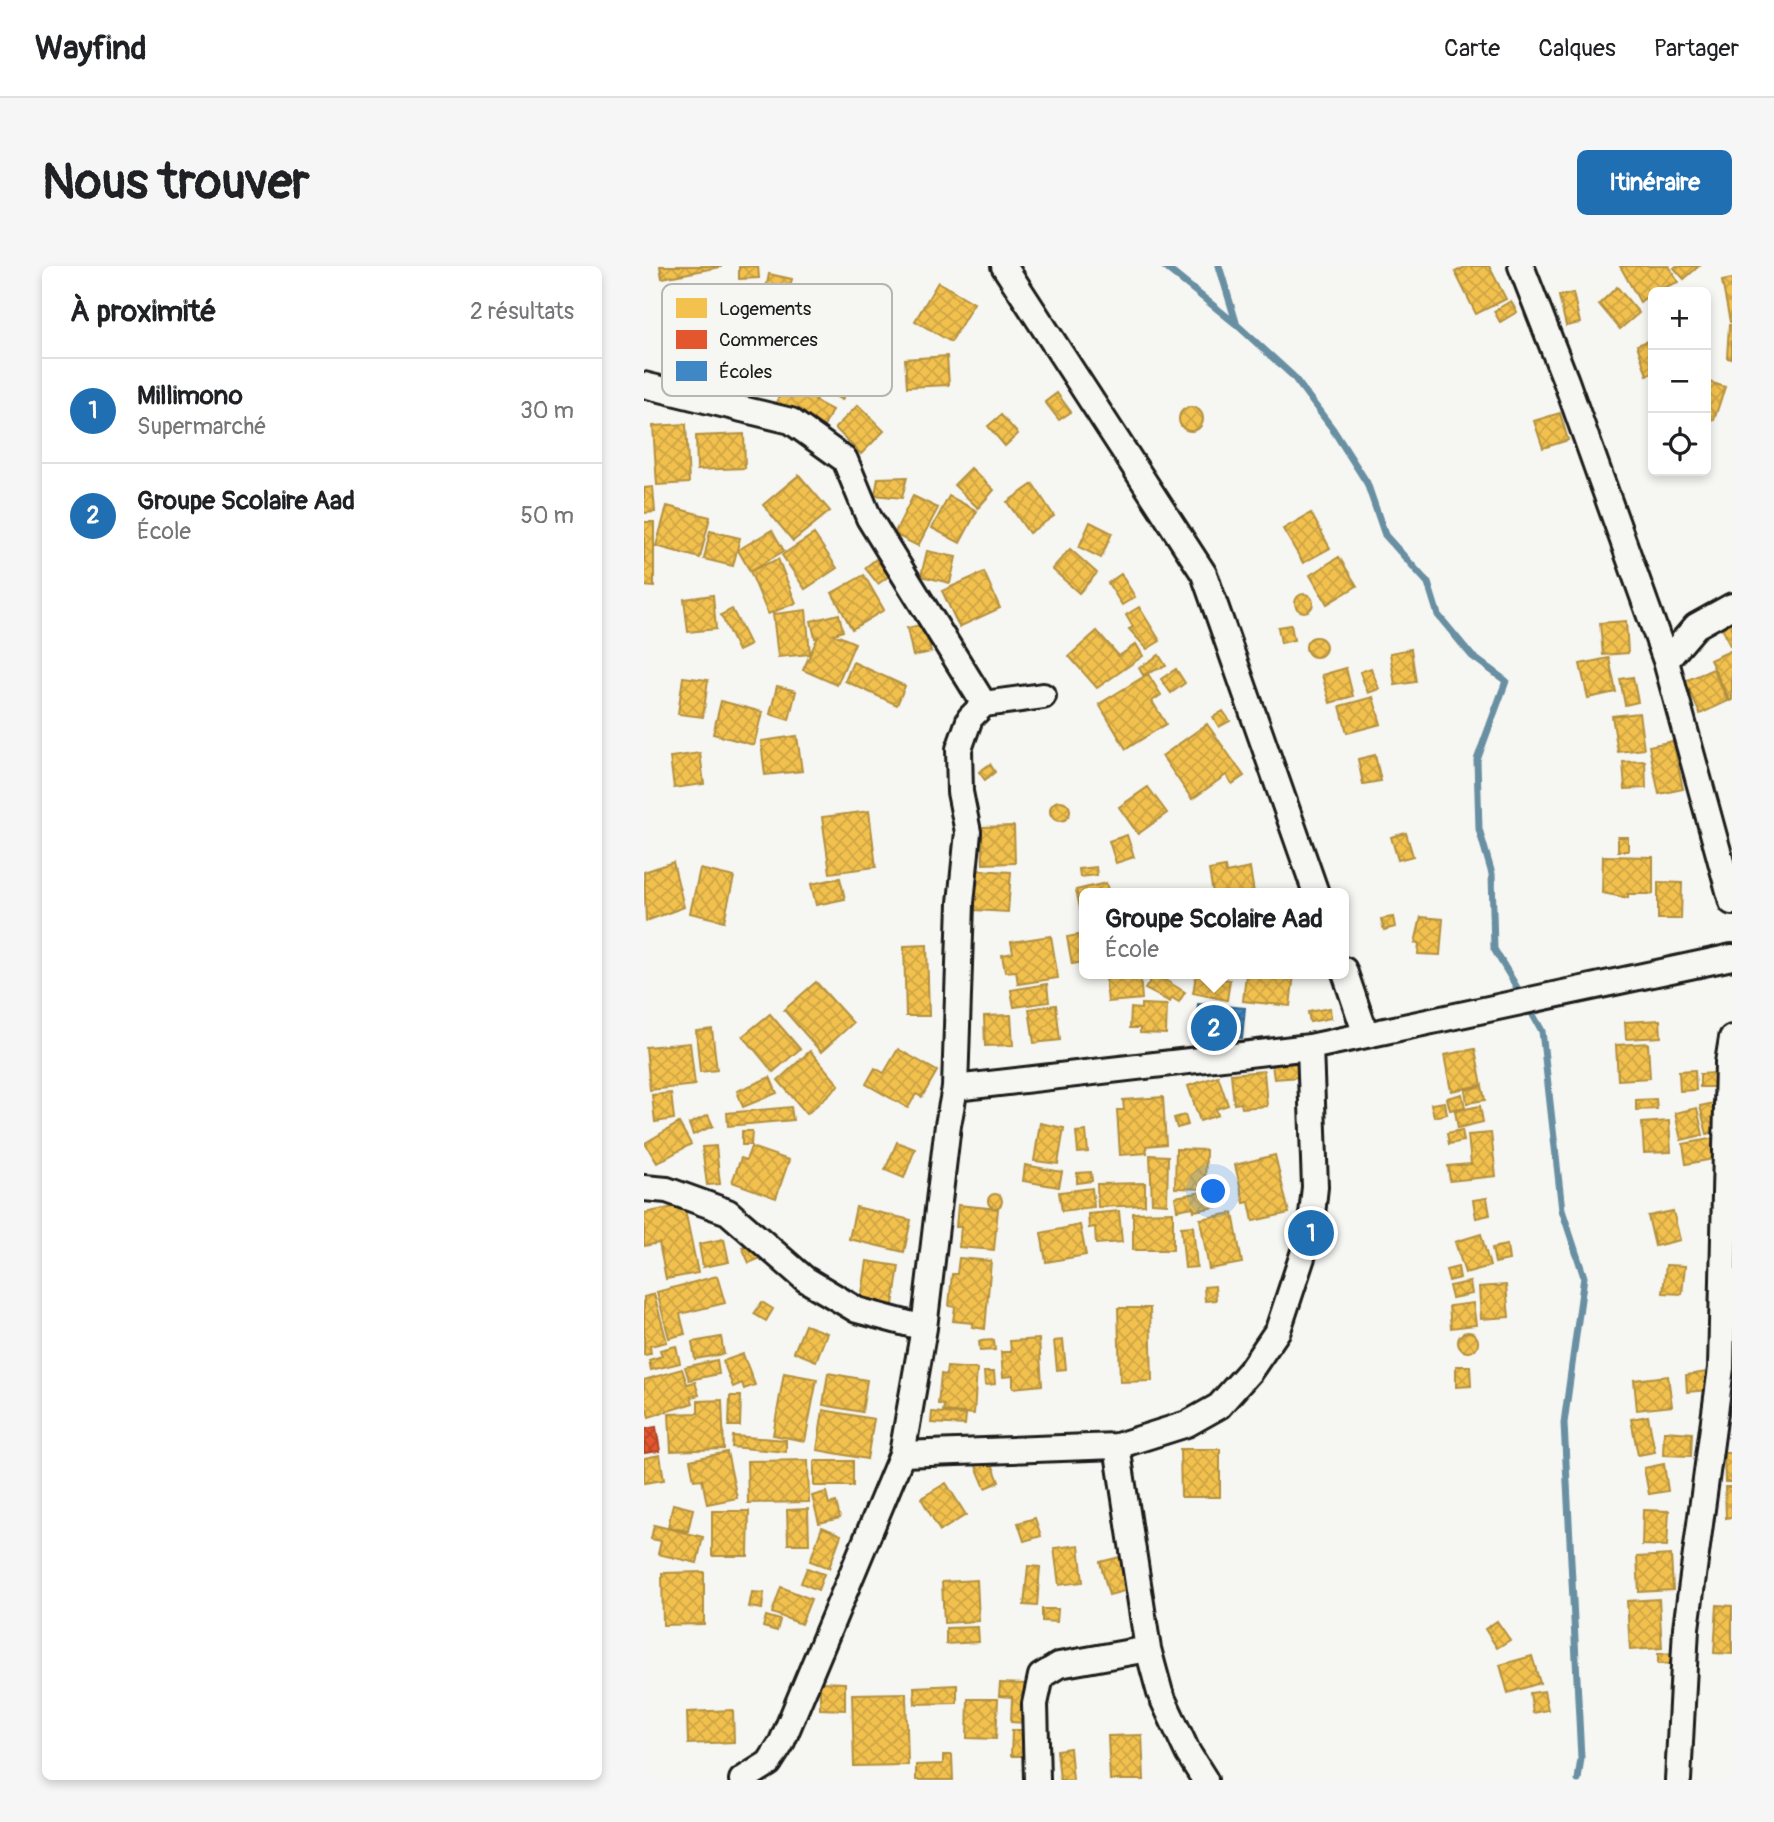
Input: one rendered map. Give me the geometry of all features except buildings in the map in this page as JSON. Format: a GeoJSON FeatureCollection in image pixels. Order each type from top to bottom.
{"type":"FeatureCollection","features":[{"type":"Feature","properties":{"kind":"street"},"geometry":{"type":"LineString","coordinates":[[1003,266],[1204,574],[1314,888]]}},
{"type":"Feature","properties":{"kind":"street"},"geometry":{"type":"LineString","coordinates":[[1521,266],[1566,381],[1666,661],[1732,901]]}},
{"type":"Feature","properties":{"kind":"street"},"geometry":{"type":"LineString","coordinates":[[644,385],[662,389]]}},
{"type":"Feature","properties":{"kind":"street"},"geometry":{"type":"LineString","coordinates":[[689,396],[791,421],[845,460],[869,519],[984,704]]}},
{"type":"Feature","properties":{"kind":"street"},"geometry":{"type":"LineString","coordinates":[[1666,661],[1696,626],[1732,606]]}},
{"type":"Feature","properties":{"kind":"street"},"geometry":{"type":"LineString","coordinates":[[742,1780],[769,1763],[781,1744],[902,1454],[924,1328],[948,1125],[955,1088],[961,903],[968,832],[960,792],[959,749],[970,718],[984,704],[1043,696]]}},
{"type":"Feature","properties":{"kind":"street"},"geometry":{"type":"LineString","coordinates":[[955,1088],[1310,1048],[1732,957]]}},
{"type":"Feature","properties":{"kind":"street"},"geometry":{"type":"LineString","coordinates":[[1346,979],[1366,1035]]}},
{"type":"Feature","properties":{"kind":"street"},"geometry":{"type":"LineString","coordinates":[[1678,1780],[1686,1628],[1726,1366],[1728,1063],[1732,1038]]}},
{"type":"Feature","properties":{"kind":"street"},"geometry":{"type":"LineString","coordinates":[[902,1454],[1117,1446],[1187,1424],[1219,1406],[1250,1371],[1278,1330],[1310,1233],[1315,1187],[1310,1048]]}},
{"type":"Feature","properties":{"kind":"street"},"geometry":{"type":"LineString","coordinates":[[644,1188],[667,1190],[728,1212],[815,1285],[857,1310],[924,1328]]}},
{"type":"Feature","properties":{"kind":"street"},"geometry":{"type":"LineString","coordinates":[[1117,1446],[1148,1649],[1160,1693],[1188,1753],[1205,1780]]}},
{"type":"Feature","properties":{"kind":"street"},"geometry":{"type":"LineString","coordinates":[[1037,1780],[1035,1704],[1041,1676],[1059,1665],[1148,1649]]}},
{"type":"Feature","properties":{"kind":"waterway"},"geometry":{"type":"LineString","coordinates":[[1164,266],[1236,324],[1293,376],[1332,428],[1367,483],[1385,535],[1428,583],[1438,615],[1472,656],[1506,681],[1477,760],[1479,829],[1492,874],[1494,949],[1522,996]]}},
{"type":"Feature","properties":{"kind":"waterway"},"geometry":{"type":"LineString","coordinates":[[1219,266],[1236,322]]}},
{"type":"Feature","properties":{"kind":"waterway"},"geometry":{"type":"LineString","coordinates":[[1528,1006],[1542,1031],[1562,1210],[1584,1277],[1564,1423],[1581,1758],[1578,1780]]}},
{"type":"Feature","properties":{"kind":"place","name":"Groupe Scolaire Aad"},"geometry":{"type":"Point","coordinates":[1214,1028]}},
{"type":"Feature","properties":{"kind":"place","name":"Millimono"},"geometry":{"type":"Point","coordinates":[1311,1233]}}]}
